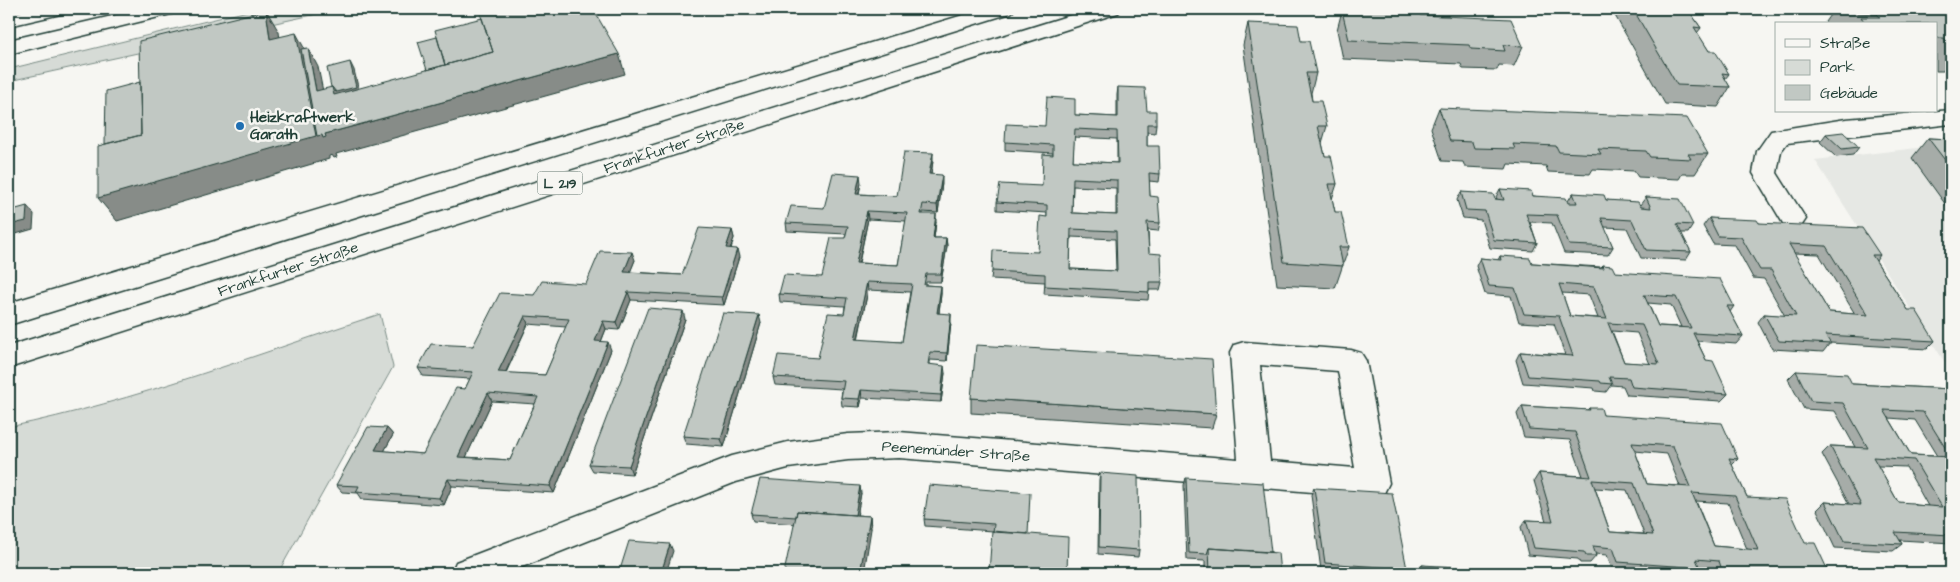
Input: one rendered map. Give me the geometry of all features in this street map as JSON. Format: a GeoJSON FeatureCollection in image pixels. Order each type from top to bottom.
{"type":"FeatureCollection","features":[{"type":"Feature","properties":{"kind":"main road"},"geometry":{"type":"LineString","coordinates":[[9,20],[58,9]]}},
{"type":"Feature","properties":{"kind":"main road"},"geometry":{"type":"LineString","coordinates":[[9,47],[168,9]]}},
{"type":"Feature","properties":{"kind":"main road","name":"L 219"},"geometry":{"type":"LineString","coordinates":[[9,314],[1004,9]]}},
{"type":"Feature","properties":{"kind":"main road","name":"Frankfurter Straße"},"geometry":{"type":"LineString","coordinates":[[9,357],[1110,9]]}},
{"type":"Feature","properties":{"kind":"main road"},"geometry":{"type":"LineString","coordinates":[[1793,219],[1765,173],[1769,151],[1779,136],[1846,127],[1951,117]]}},
{"type":"Feature","properties":{"kind":"main road","name":"Peenemünder Straße"},"geometry":{"type":"LineString","coordinates":[[468,573],[732,468],[788,456],[848,447],[899,445],[1255,474],[1373,483],[1351,361],[1244,354],[1255,474]]}},
{"type":"Feature","properties":{"kind":"shaded area"},"geometry":{"type":"Polygon","coordinates":[[[1951,144],[1951,372],[1815,160],[1951,144]]]}},
{"type":"Feature","properties":{"kind":"green space"},"geometry":{"type":"Polygon","coordinates":[[[256,9],[340,9],[9,81],[9,69],[256,9]]]}},
{"type":"Feature","properties":{"kind":"green space"},"geometry":{"type":"Polygon","coordinates":[[[380,314],[393,367],[278,573],[9,573],[9,427],[103,404],[150,390],[380,314]]]}},
{"type":"Feature","properties":{"kind":"building"},"geometry":{"type":"Polygon","coordinates":[[[497,9],[593,9],[619,54],[325,134],[326,137],[323,138],[322,135],[317,136],[301,49],[308,48],[316,91],[332,87],[334,95],[493,52],[480,13],[497,9]]]}},
{"type":"Feature","properties":{"kind":"building"},"geometry":{"type":"Polygon","coordinates":[[[1358,9],[1418,11],[1420,15],[1511,19],[1523,46],[1503,45],[1505,51],[1471,49],[1469,45],[1349,40],[1342,11],[1359,12],[1358,9]]]}},
{"type":"Feature","properties":{"kind":"building"},"geometry":{"type":"Polygon","coordinates":[[[1633,9],[1688,9],[1701,28],[1694,27],[1709,51],[1715,51],[1729,74],[1722,73],[1730,87],[1677,85],[1633,9]]]}},
{"type":"Feature","properties":{"kind":"building"},"geometry":{"type":"Polygon","coordinates":[[[1853,9],[1951,9],[1951,44],[1948,44],[1944,38],[1938,38],[1938,22],[1865,22],[1861,17],[1880,17],[1877,14],[1857,13],[1853,9]]]}},
{"type":"Feature","properties":{"kind":"building","name":"Heizkraftwerk Garath"},"geometry":{"type":"Polygon","coordinates":[[[266,10],[270,39],[296,33],[316,136],[98,198],[98,146],[141,135],[139,41],[266,10]]]}},
{"type":"Feature","properties":{"kind":"building"},"geometry":{"type":"Polygon","coordinates":[[[482,18],[493,52],[445,65],[435,30],[482,18]]]}},
{"type":"Feature","properties":{"kind":"building"},"geometry":{"type":"Polygon","coordinates":[[[1248,23],[1298,25],[1301,41],[1309,41],[1316,73],[1306,73],[1312,101],[1321,101],[1327,126],[1318,126],[1325,156],[1331,156],[1337,184],[1329,184],[1335,212],[1341,212],[1349,247],[1339,247],[1343,266],[1284,262],[1248,23]]]}},
{"type":"Feature","properties":{"kind":"building"},"geometry":{"type":"Polygon","coordinates":[[[437,37],[445,65],[427,70],[418,42],[437,37]]]}},
{"type":"Feature","properties":{"kind":"building"},"geometry":{"type":"Polygon","coordinates":[[[350,62],[356,87],[336,92],[331,87],[327,68],[350,62]]]}},
{"type":"Feature","properties":{"kind":"building"},"geometry":{"type":"Polygon","coordinates":[[[140,82],[141,135],[105,144],[106,91],[140,82]]]}},
{"type":"Feature","properties":{"kind":"building"},"geometry":{"type":"Polygon","coordinates":[[[1118,87],[1145,88],[1147,111],[1156,111],[1156,124],[1147,124],[1147,146],[1159,146],[1160,174],[1149,173],[1150,196],[1158,197],[1160,223],[1147,222],[1149,253],[1161,254],[1162,282],[1149,282],[1149,292],[1045,286],[1045,274],[992,271],[993,250],[1038,252],[1040,216],[1047,217],[1047,205],[997,202],[1000,184],[1042,186],[1043,154],[1053,155],[1053,145],[1005,142],[1006,124],[1045,126],[1047,97],[1075,99],[1075,115],[1118,117],[1118,87]],[[1075,129],[1073,161],[1118,163],[1117,131],[1075,129]],[[1073,178],[1072,213],[1117,215],[1117,180],[1073,178]],[[1071,229],[1070,269],[1117,271],[1116,231],[1071,229]]]}},
{"type":"Feature","properties":{"kind":"building"},"geometry":{"type":"Polygon","coordinates":[[[1439,108],[1687,118],[1708,154],[1688,154],[1691,159],[1650,157],[1646,151],[1598,149],[1601,154],[1559,152],[1556,146],[1513,144],[1515,149],[1474,148],[1472,142],[1450,141],[1439,108]]]}},
{"type":"Feature","properties":{"kind":"building"},"geometry":{"type":"Polygon","coordinates":[[[1843,132],[1859,147],[1842,149],[1826,134],[1843,132]]]}},
{"type":"Feature","properties":{"kind":"building"},"geometry":{"type":"Polygon","coordinates":[[[1928,138],[1951,139],[1951,168],[1928,138]]]}},
{"type":"Feature","properties":{"kind":"building"},"geometry":{"type":"Polygon","coordinates":[[[904,152],[933,153],[929,174],[942,175],[937,205],[923,204],[921,214],[936,214],[933,238],[946,238],[941,274],[926,274],[924,285],[941,286],[937,313],[951,314],[947,353],[930,352],[928,364],[944,366],[941,395],[861,390],[859,399],[841,398],[844,381],[773,377],[778,355],[818,358],[828,313],[844,314],[847,298],[779,294],[784,275],[822,277],[831,238],[845,238],[848,226],[786,223],[791,206],[824,208],[833,173],[860,175],[856,194],[897,196],[904,152]],[[867,211],[856,263],[898,265],[907,213],[867,211]],[[867,282],[855,339],[902,342],[912,284],[867,282]]]}},
{"type":"Feature","properties":{"kind":"building"},"geometry":{"type":"Polygon","coordinates":[[[1500,189],[1531,191],[1533,196],[1566,198],[1568,203],[1577,203],[1573,193],[1604,195],[1606,200],[1638,202],[1641,207],[1651,208],[1646,197],[1680,199],[1693,225],[1677,224],[1691,252],[1646,250],[1632,220],[1601,218],[1613,247],[1569,245],[1557,215],[1526,214],[1537,243],[1494,240],[1485,211],[1466,210],[1461,192],[1493,194],[1495,199],[1504,200],[1500,189]]]}},
{"type":"Feature","properties":{"kind":"building"},"geometry":{"type":"Polygon","coordinates":[[[27,206],[26,221],[9,225],[9,211],[27,206]]]}},
{"type":"Feature","properties":{"kind":"building"},"geometry":{"type":"Polygon","coordinates":[[[1709,218],[1757,220],[1759,223],[1862,228],[1880,255],[1872,255],[1908,310],[1916,310],[1935,341],[1825,335],[1831,344],[1779,341],[1764,314],[1796,316],[1771,270],[1760,270],[1741,237],[1718,236],[1709,218]],[[1789,244],[1829,312],[1868,315],[1826,246],[1789,244]]]}},
{"type":"Feature","properties":{"kind":"building"},"geometry":{"type":"Polygon","coordinates":[[[699,228],[732,230],[726,248],[737,249],[722,297],[628,292],[616,322],[603,321],[595,341],[608,342],[550,486],[448,479],[439,498],[356,492],[359,486],[336,485],[368,427],[387,428],[375,450],[423,454],[456,388],[465,389],[473,372],[418,368],[431,344],[473,346],[500,293],[534,295],[542,281],[586,284],[600,251],[632,252],[624,272],[682,275],[699,228]],[[525,316],[498,372],[545,375],[569,319],[525,316]],[[488,393],[458,457],[510,460],[538,397],[488,393]]]}},
{"type":"Feature","properties":{"kind":"building"},"geometry":{"type":"Polygon","coordinates":[[[1500,256],[1530,258],[1532,263],[1604,268],[1603,265],[1612,266],[1615,272],[1720,279],[1734,306],[1727,306],[1743,336],[1693,333],[1706,360],[1713,361],[1728,394],[1632,387],[1629,378],[1609,377],[1612,384],[1601,383],[1600,381],[1528,376],[1520,352],[1573,356],[1559,316],[1524,314],[1515,288],[1489,286],[1480,258],[1501,260],[1500,256]],[[1559,284],[1570,316],[1607,319],[1594,287],[1559,284]],[[1644,295],[1658,326],[1691,328],[1676,297],[1644,295]],[[1608,323],[1624,362],[1659,364],[1642,325],[1608,323]]]}},
{"type":"Feature","properties":{"kind":"building"},"geometry":{"type":"Polygon","coordinates":[[[648,308],[683,311],[629,466],[589,464],[648,308]]]}},
{"type":"Feature","properties":{"kind":"building"},"geometry":{"type":"Polygon","coordinates":[[[723,313],[759,315],[721,439],[683,436],[723,313]]]}},
{"type":"Feature","properties":{"kind":"building"},"geometry":{"type":"Polygon","coordinates":[[[976,345],[1212,359],[1216,414],[971,398],[976,345]]]}},
{"type":"Feature","properties":{"kind":"building"},"geometry":{"type":"Polygon","coordinates":[[[1796,371],[1847,374],[1852,384],[1951,389],[1951,457],[1951,535],[1895,532],[1902,544],[1844,541],[1825,502],[1861,505],[1830,446],[1868,448],[1843,403],[1811,401],[1796,371]],[[1884,410],[1911,455],[1951,457],[1923,412],[1884,410]],[[1873,457],[1898,502],[1942,507],[1914,460],[1873,457]]]}},
{"type":"Feature","properties":{"kind":"building"},"geometry":{"type":"Polygon","coordinates":[[[1522,406],[1590,410],[1589,408],[1601,408],[1603,415],[1722,423],[1738,459],[1729,458],[1747,497],[1785,499],[1805,543],[1815,543],[1829,573],[1723,573],[1719,561],[1696,559],[1702,573],[1690,572],[1688,567],[1618,562],[1613,548],[1593,546],[1596,556],[1586,556],[1584,552],[1534,548],[1526,520],[1553,521],[1539,473],[1591,477],[1575,432],[1529,429],[1522,406]],[[1632,443],[1647,484],[1690,487],[1673,446],[1632,443]],[[1592,480],[1610,532],[1653,535],[1634,483],[1592,480]],[[1692,493],[1714,546],[1758,550],[1735,496],[1692,493]]]}},
{"type":"Feature","properties":{"kind":"building"},"geometry":{"type":"Polygon","coordinates":[[[1100,473],[1138,476],[1139,550],[1099,547],[1100,473]]]}},
{"type":"Feature","properties":{"kind":"building"},"geometry":{"type":"Polygon","coordinates":[[[1186,478],[1263,483],[1271,552],[1209,548],[1207,554],[1189,553],[1186,478]]]}},
{"type":"Feature","properties":{"kind":"building"},"geometry":{"type":"Polygon","coordinates":[[[760,479],[860,486],[855,515],[797,511],[796,517],[751,514],[760,479]]]}},
{"type":"Feature","properties":{"kind":"building"},"geometry":{"type":"Polygon","coordinates":[[[929,485],[1030,493],[1028,534],[993,532],[994,524],[924,519],[929,485]]]}},
{"type":"Feature","properties":{"kind":"building"},"geometry":{"type":"Polygon","coordinates":[[[1314,488],[1392,493],[1407,569],[1325,563],[1314,488]]]}},
{"type":"Feature","properties":{"kind":"building"},"geometry":{"type":"Polygon","coordinates":[[[797,511],[870,516],[860,573],[784,573],[797,511]]]}},
{"type":"Feature","properties":{"kind":"building"},"geometry":{"type":"Polygon","coordinates":[[[992,531],[1068,537],[1067,573],[989,573],[992,531]]]}},
{"type":"Feature","properties":{"kind":"building"},"geometry":{"type":"Polygon","coordinates":[[[629,541],[670,544],[661,573],[619,573],[629,541]]]}},
{"type":"Feature","properties":{"kind":"building"},"geometry":{"type":"Polygon","coordinates":[[[1209,548],[1278,553],[1280,573],[1210,573],[1209,548]]]}},
{"type":"Feature","properties":{"kind":"building"},"geometry":{"type":"Polygon","coordinates":[[[1422,565],[1492,569],[1493,573],[1424,573],[1422,565]]]}},
{"type":"Feature","properties":{"kind":"place","name":"Heizkraftwerk Garath"},"geometry":{"type":"Point","coordinates":[240,126]}}]}
